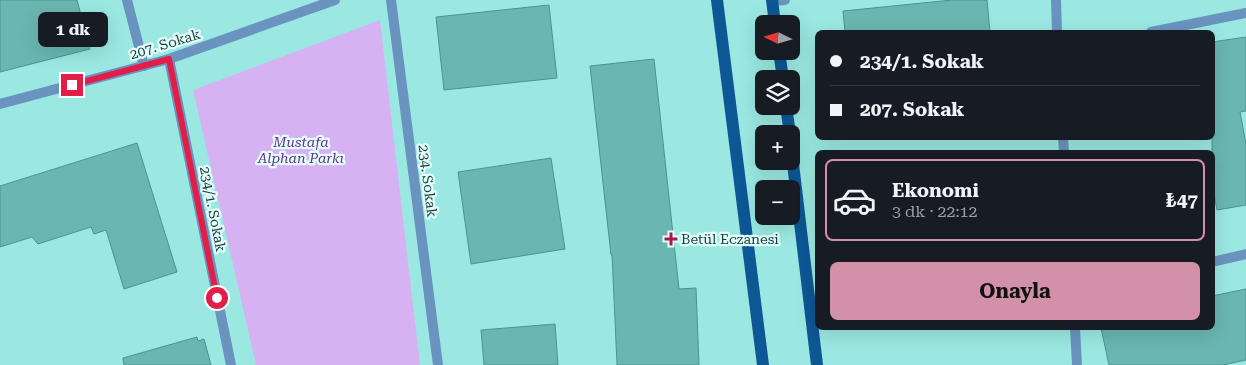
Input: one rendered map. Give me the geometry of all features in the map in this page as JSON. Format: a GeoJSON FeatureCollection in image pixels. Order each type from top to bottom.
{"type":"FeatureCollection","features":[{"type":"Feature","properties":{"kind":"main road"},"geometry":{"type":"LineString","coordinates":[[717,0],[763,365]]}},
{"type":"Feature","properties":{"kind":"main road"},"geometry":{"type":"LineString","coordinates":[[776,15],[777,0]]}},
{"type":"Feature","properties":{"kind":"main road"},"geometry":{"type":"LineString","coordinates":[[794,170],[815,310]]}},
{"type":"Feature","properties":{"kind":"main road"},"geometry":{"type":"LineString","coordinates":[[816,330],[817,365]]}},
{"type":"Feature","properties":{"kind":"street"},"geometry":{"type":"LineString","coordinates":[[127,0],[144,66]]}},
{"type":"Feature","properties":{"kind":"street","name":"207. Sokak"},"geometry":{"type":"LineString","coordinates":[[0,104],[169,59],[335,0]]}},
{"type":"Feature","properties":{"kind":"street","name":"234. Sokak"},"geometry":{"type":"LineString","coordinates":[[391,0],[438,365]]}},
{"type":"Feature","properties":{"kind":"street"},"geometry":{"type":"LineString","coordinates":[[1056,0],[1057,30]]}},
{"type":"Feature","properties":{"kind":"street"},"geometry":{"type":"LineString","coordinates":[[1162,30],[1246,13]]}},
{"type":"Feature","properties":{"kind":"street","name":"234/1. Sokak"},"geometry":{"type":"LineString","coordinates":[[169,59],[231,365]]}},
{"type":"Feature","properties":{"kind":"street"},"geometry":{"type":"LineString","coordinates":[[1215,261],[1246,254]]}},
{"type":"Feature","properties":{"kind":"street"},"geometry":{"type":"LineString","coordinates":[[1075,330],[1078,365]]}},
{"type":"Feature","properties":{"kind":"green space","name":"Mustafa Alphan Parkı"},"geometry":{"type":"Polygon","coordinates":[[[380,20],[420,365],[256,365],[193,90],[380,20]]]}},
{"type":"Feature","properties":{"kind":"building"},"geometry":{"type":"Polygon","coordinates":[[[0,0],[77,0],[90,49],[0,72],[0,0]]]}},
{"type":"Feature","properties":{"kind":"building"},"geometry":{"type":"Polygon","coordinates":[[[952,0],[987,0],[990,30],[845,30],[843,11],[952,0]]]}},
{"type":"Feature","properties":{"kind":"building"},"geometry":{"type":"Polygon","coordinates":[[[549,5],[557,78],[444,90],[436,17],[549,5]]]}},
{"type":"Feature","properties":{"kind":"building"},"geometry":{"type":"Polygon","coordinates":[[[1246,37],[1246,111],[1240,112],[1246,144],[1246,205],[1217,210],[1215,200],[1215,150],[1212,150],[1212,140],[1215,140],[1215,42],[1246,37]]]}},
{"type":"Feature","properties":{"kind":"building"},"geometry":{"type":"Polygon","coordinates":[[[654,59],[679,289],[696,288],[699,365],[617,365],[612,255],[590,66],[654,59]]]}},
{"type":"Feature","properties":{"kind":"building"},"geometry":{"type":"Polygon","coordinates":[[[137,143],[177,272],[124,289],[106,230],[94,234],[91,227],[38,244],[32,237],[0,247],[0,186],[137,143]]]}},
{"type":"Feature","properties":{"kind":"building"},"geometry":{"type":"Polygon","coordinates":[[[551,158],[565,249],[471,264],[458,172],[551,158]]]}},
{"type":"Feature","properties":{"kind":"building"},"geometry":{"type":"Polygon","coordinates":[[[1246,289],[1246,360],[1223,365],[1109,365],[1101,330],[1215,330],[1215,295],[1246,289]]]}},
{"type":"Feature","properties":{"kind":"building"},"geometry":{"type":"Polygon","coordinates":[[[555,324],[558,365],[484,365],[481,330],[555,324]]]}},
{"type":"Feature","properties":{"kind":"building"},"geometry":{"type":"Polygon","coordinates":[[[197,337],[198,341],[204,339],[211,365],[124,365],[123,358],[197,337]]]}},
{"type":"Feature","properties":{"kind":"place","name":"Betül Eczanesi"},"geometry":{"type":"Point","coordinates":[671,239]}},
{"type":"Feature","properties":{"kind":"route"},"geometry":{"type":"LineString","coordinates":[[72,85],[169,59],[217,298]]}}]}
